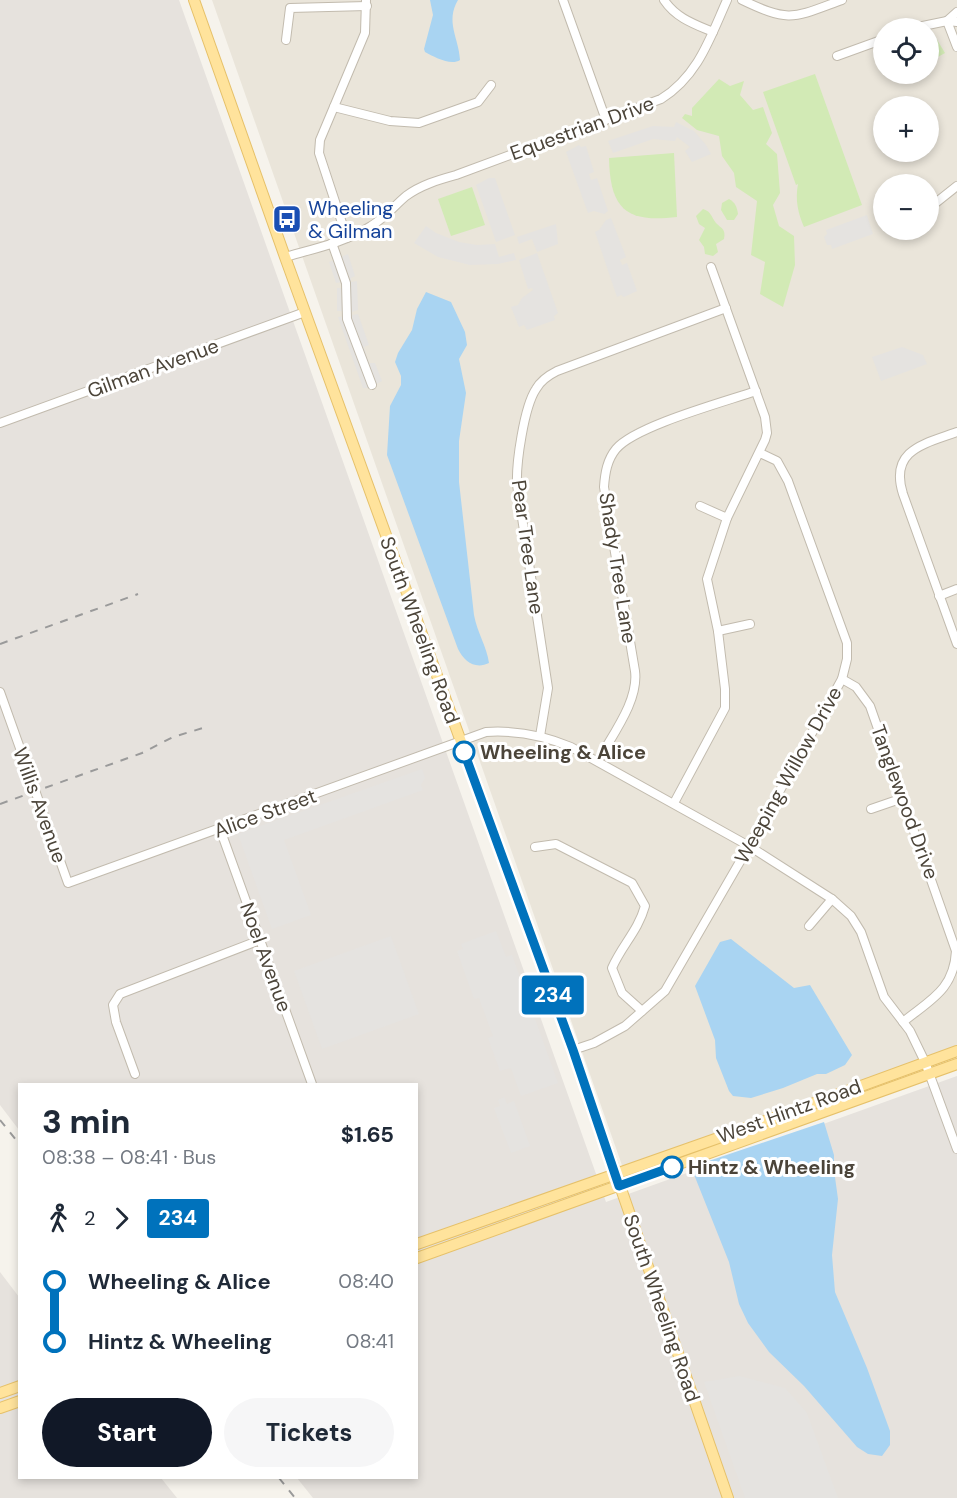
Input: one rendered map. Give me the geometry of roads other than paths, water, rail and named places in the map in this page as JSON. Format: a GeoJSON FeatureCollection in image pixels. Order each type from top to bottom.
{"type":"FeatureCollection","features":[{"type":"Feature","properties":{"kind":"main road","name":"South Wheeling Road"},"geometry":{"type":"LineString","coordinates":[[194,0],[285,258],[573,1050],[728,1498]]}},
{"type":"Feature","properties":{"kind":"main road","name":"West Hintz Road"},"geometry":{"type":"LineString","coordinates":[[418,1244],[957,1050]]}},
{"type":"Feature","properties":{"kind":"main road","name":"West Hintz Road"},"geometry":{"type":"LineString","coordinates":[[418,1258],[957,1064]]}},
{"type":"Feature","properties":{"kind":"main road"},"geometry":{"type":"LineString","coordinates":[[0,1393],[18,1387]]}},
{"type":"Feature","properties":{"kind":"main road"},"geometry":{"type":"LineString","coordinates":[[0,1408],[18,1402]]}},
{"type":"Feature","properties":{"kind":"street"},"geometry":{"type":"LineString","coordinates":[[563,0],[606,120]]}},
{"type":"Feature","properties":{"kind":"street"},"geometry":{"type":"LineString","coordinates":[[664,0],[670,9],[681,18],[712,32]]}},
{"type":"Feature","properties":{"kind":"street","name":"Equestrian Drive"},"geometry":{"type":"LineString","coordinates":[[285,258],[347,238],[378,222],[405,197],[424,185],[650,104],[675,90],[696,67],[727,0]]}},
{"type":"Feature","properties":{"kind":"street"},"geometry":{"type":"LineString","coordinates":[[742,0],[772,14],[788,16],[806,13],[842,0]]}},
{"type":"Feature","properties":{"kind":"street"},"geometry":{"type":"LineString","coordinates":[[286,40],[290,8],[367,3],[364,33],[320,140],[319,153],[347,238]]}},
{"type":"Feature","properties":{"kind":"street"},"geometry":{"type":"LineString","coordinates":[[957,12],[952,22],[957,47]]}},
{"type":"Feature","properties":{"kind":"street"},"geometry":{"type":"LineString","coordinates":[[837,56],[873,43]]}},
{"type":"Feature","properties":{"kind":"street"},"geometry":{"type":"LineString","coordinates":[[334,107],[390,121],[419,123],[478,102],[491,85]]}},
{"type":"Feature","properties":{"kind":"street"},"geometry":{"type":"LineString","coordinates":[[939,200],[957,186]]}},
{"type":"Feature","properties":{"kind":"street"},"geometry":{"type":"LineString","coordinates":[[332,243],[346,283],[347,318],[372,385]]}},
{"type":"Feature","properties":{"kind":"street"},"geometry":{"type":"LineString","coordinates":[[674,803],[725,708],[718,631],[707,579],[728,518],[760,453],[767,433],[767,424],[756,391],[711,267]]}},
{"type":"Feature","properties":{"kind":"street","name":"Pear Tree Lane"},"geometry":{"type":"LineString","coordinates":[[540,736],[548,688],[516,471],[532,395],[542,380],[557,370],[726,308]]}},
{"type":"Feature","properties":{"kind":"street","name":"Gilman Avenue"},"geometry":{"type":"LineString","coordinates":[[0,423],[305,312]]}},
{"type":"Feature","properties":{"kind":"street","name":"Shady Tree Lane"},"geometry":{"type":"LineString","coordinates":[[598,761],[632,700],[635,686],[633,659],[604,487],[610,457],[621,443],[641,430],[756,391]]}},
{"type":"Feature","properties":{"kind":"street"},"geometry":{"type":"LineString","coordinates":[[957,432],[912,450],[903,461],[900,475],[903,494],[957,644]]}},
{"type":"Feature","properties":{"kind":"street","name":"Weeping Willow Drive"},"geometry":{"type":"LineString","coordinates":[[573,1050],[594,1043],[625,1026],[664,991],[749,846],[842,679],[847,643],[788,480],[777,461],[760,453]]}},
{"type":"Feature","properties":{"kind":"street"},"geometry":{"type":"LineString","coordinates":[[700,506],[728,518]]}},
{"type":"Feature","properties":{"kind":"street"},"geometry":{"type":"LineString","coordinates":[[939,596],[957,589]]}},
{"type":"Feature","properties":{"kind":"street"},"geometry":{"type":"LineString","coordinates":[[718,631],[750,624]]}},
{"type":"Feature","properties":{"kind":"street","name":"Tanglewood Drive"},"geometry":{"type":"LineString","coordinates":[[842,679],[856,687],[870,706],[956,951],[953,971],[946,986],[903,1022]]}},
{"type":"Feature","properties":{"kind":"street","name":"Willis Avenue"},"geometry":{"type":"LineString","coordinates":[[0,692],[68,883]]}},
{"type":"Feature","properties":{"kind":"street","name":"Alice Street"},"geometry":{"type":"LineString","coordinates":[[68,883],[460,740],[486,732],[512,730],[540,736],[571,747],[598,761],[749,846],[832,899],[851,916],[884,997],[903,1022],[925,1062],[957,1149]]}},
{"type":"Feature","properties":{"kind":"street"},"geometry":{"type":"LineString","coordinates":[[872,809],[903,798]]}},
{"type":"Feature","properties":{"kind":"street","name":"Noel Avenue"},"geometry":{"type":"LineString","coordinates":[[220,829],[312,1083]]}},
{"type":"Feature","properties":{"kind":"street"},"geometry":{"type":"LineString","coordinates":[[535,847],[556,844],[632,883],[645,906],[640,924],[619,951],[612,968],[622,993],[642,1011]]}},
{"type":"Feature","properties":{"kind":"street"},"geometry":{"type":"LineString","coordinates":[[809,926],[832,899]]}},
{"type":"Feature","properties":{"kind":"street"},"geometry":{"type":"LineString","coordinates":[[135,1074],[116,1022],[113,1005],[120,994],[260,940]]}},
{"type":"Feature","properties":{"kind":"water"},"geometry":{"type":"Polygon","coordinates":[[[430,0],[458,0],[453,16],[460,60],[456,62],[447,61],[425,52],[433,15],[430,0]]]}},
{"type":"Feature","properties":{"kind":"water"},"geometry":{"type":"Polygon","coordinates":[[[426,292],[451,302],[465,332],[467,345],[459,359],[466,393],[459,441],[459,482],[474,615],[489,663],[484,665],[470,663],[458,649],[387,455],[390,406],[401,385],[401,376],[395,362],[412,330],[417,309],[426,292]]]}},
{"type":"Feature","properties":{"kind":"water"},"geometry":{"type":"Polygon","coordinates":[[[731,939],[794,988],[810,985],[852,1055],[845,1065],[826,1074],[817,1074],[751,1098],[733,1096],[716,1058],[715,1040],[695,986],[720,942],[731,939]]]}},
{"type":"Feature","properties":{"kind":"water"},"geometry":{"type":"Polygon","coordinates":[[[824,1122],[834,1155],[838,1199],[832,1255],[835,1292],[890,1431],[890,1445],[882,1456],[868,1454],[857,1447],[804,1386],[769,1352],[748,1323],[739,1304],[729,1262],[691,1167],[824,1122]]]}},
{"type":"Feature","properties":{"kind":"railway"},"geometry":{"type":"LineString","coordinates":[[0,644],[138,594]]}},
{"type":"Feature","properties":{"kind":"railway"},"geometry":{"type":"LineString","coordinates":[[0,804],[142,753],[173,737],[203,728]]}},
{"type":"Feature","properties":{"kind":"railway"},"geometry":{"type":"LineString","coordinates":[[0,1120],[18,1142]]}},
{"type":"Feature","properties":{"kind":"railway"},"geometry":{"type":"LineString","coordinates":[[280,1479],[295,1498]]}},
{"type":"Feature","properties":{"kind":"place","name":"Wheeling & Gilman"},"geometry":{"type":"Point","coordinates":[287,219]}},
{"type":"Feature","properties":{"kind":"place","name":"Wheeling & Alice"},"geometry":{"type":"Point","coordinates":[464,752]}},
{"type":"Feature","properties":{"kind":"place","name":"Hintz & Wheeling"},"geometry":{"type":"Point","coordinates":[672,1167]}}]}
